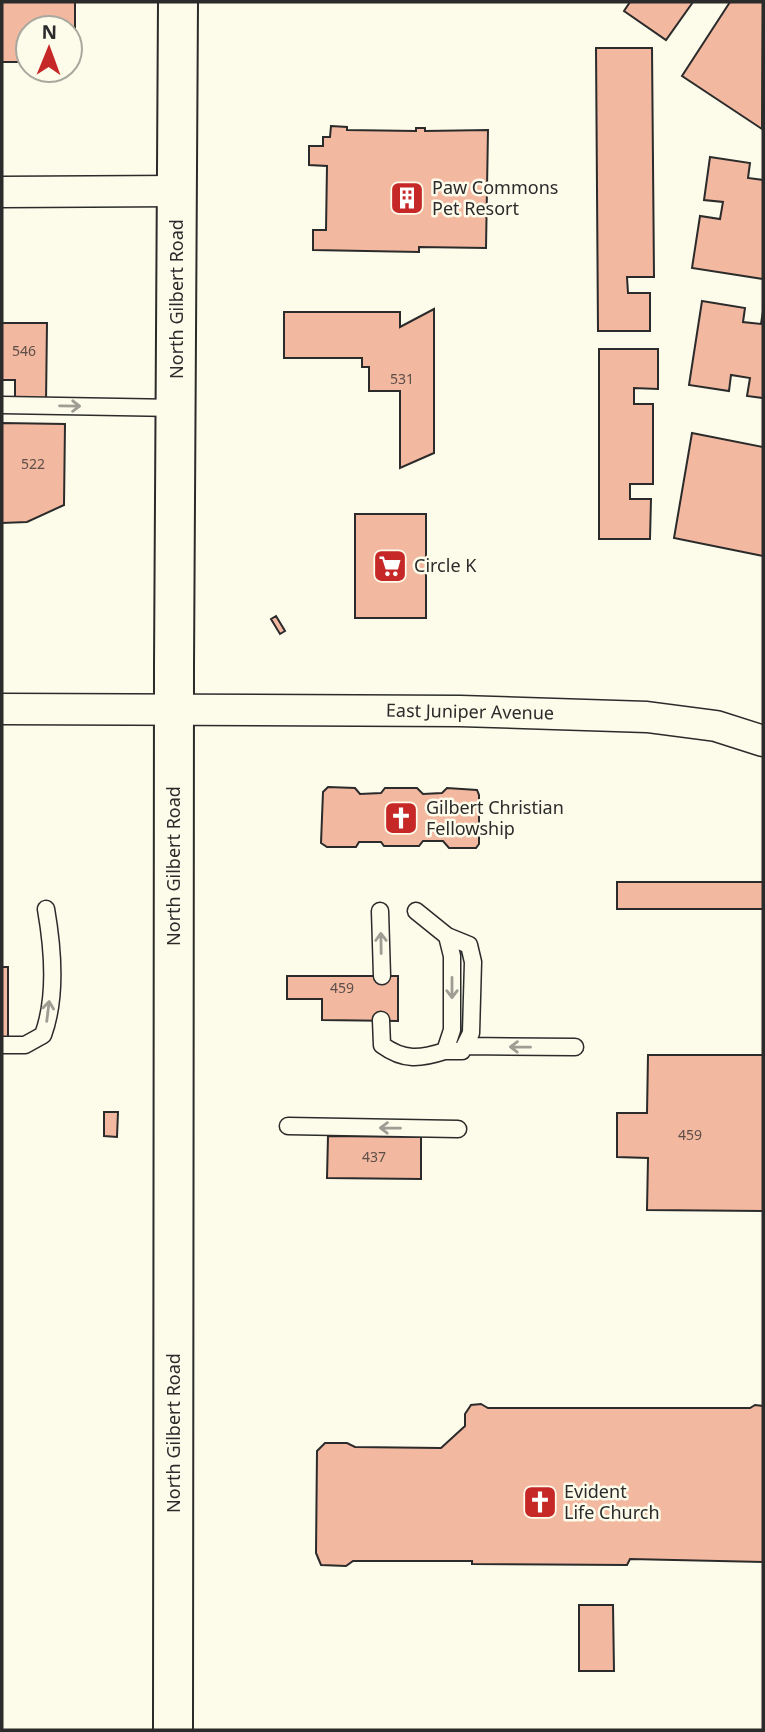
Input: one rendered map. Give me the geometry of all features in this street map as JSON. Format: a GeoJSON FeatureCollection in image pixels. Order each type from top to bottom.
{"type":"FeatureCollection","features":[{"type":"Feature","properties":{"kind":"main road","name":"North Gilbert Road"},"geometry":{"type":"LineString","coordinates":[[173,1730],[178,2]]}},
{"type":"Feature","properties":{"kind":"street"},"geometry":{"type":"LineString","coordinates":[[2,192],[178,191]]}},
{"type":"Feature","properties":{"kind":"street","name":"East Juniper Avenue"},"geometry":{"type":"LineString","coordinates":[[2,709],[460,710],[647,717],[716,726],[763,741]]}},
{"type":"Feature","properties":{"kind":"lane"},"geometry":{"type":"LineString","coordinates":[[2,405],[177,408]]}},
{"type":"Feature","properties":{"kind":"lane"},"geometry":{"type":"LineString","coordinates":[[2,1045],[24,1045],[43,1035],[49,1017],[52,942],[46,909]]}},
{"type":"Feature","properties":{"kind":"lane"},"geometry":{"type":"LineString","coordinates":[[380,911],[382,976]]}},
{"type":"Feature","properties":{"kind":"lane"},"geometry":{"type":"LineString","coordinates":[[382,1020],[382,1045],[393,1053],[421,1058],[445,1051],[462,1051],[471,1033],[473,962],[469,945],[447,936],[416,911]]}},
{"type":"Feature","properties":{"kind":"lane"},"geometry":{"type":"LineString","coordinates":[[445,1051],[452,1030],[452,956],[447,936]]}},
{"type":"Feature","properties":{"kind":"lane"},"geometry":{"type":"LineString","coordinates":[[464,1046],[575,1047]]}},
{"type":"Feature","properties":{"kind":"lane"},"geometry":{"type":"LineString","coordinates":[[288,1126],[458,1129]]}},
{"type":"Feature","properties":{"kind":"building"},"geometry":{"type":"Polygon","coordinates":[[[2,2],[75,2],[75,14],[14,14],[14,62],[2,62],[2,2]]]}},
{"type":"Feature","properties":{"kind":"building"},"geometry":{"type":"Polygon","coordinates":[[[630,2],[693,2],[666,40],[624,11],[630,2]]]}},
{"type":"Feature","properties":{"kind":"building"},"geometry":{"type":"Polygon","coordinates":[[[730,2],[763,2],[762,129],[682,76],[730,2]]]}},
{"type":"Feature","properties":{"kind":"building"},"geometry":{"type":"Polygon","coordinates":[[[596,48],[652,48],[654,277],[627,277],[628,293],[650,293],[650,331],[598,331],[596,48]]]}},
{"type":"Feature","properties":{"kind":"building","name":"Paw Commons Pet Resort"},"geometry":{"type":"Polygon","coordinates":[[[331,126],[347,127],[347,130],[488,130],[486,248],[419,247],[419,252],[313,250],[313,230],[326,230],[327,166],[309,165],[309,146],[323,146],[323,137],[330,137],[331,126]]]}},
{"type":"Feature","properties":{"kind":"building"},"geometry":{"type":"Polygon","coordinates":[[[710,157],[750,163],[748,178],[763,180],[763,279],[692,268],[700,216],[720,219],[723,202],[704,200],[710,157]]]}},
{"type":"Feature","properties":{"kind":"building"},"geometry":{"type":"Polygon","coordinates":[[[702,301],[745,308],[743,322],[761,324],[763,311],[763,398],[747,396],[750,378],[731,375],[729,391],[689,385],[702,301]]]}},
{"type":"Feature","properties":{"kind":"building"},"geometry":{"type":"Polygon","coordinates":[[[434,309],[434,453],[400,468],[400,391],[369,391],[369,367],[362,367],[362,358],[284,358],[284,312],[400,312],[400,327],[434,309]]]}},
{"type":"Feature","properties":{"kind":"building"},"geometry":{"type":"Polygon","coordinates":[[[2,323],[47,323],[46,403],[15,402],[15,380],[2,380],[2,323]]]}},
{"type":"Feature","properties":{"kind":"building"},"geometry":{"type":"Polygon","coordinates":[[[599,349],[658,349],[658,389],[634,388],[634,404],[653,404],[653,484],[630,484],[630,499],[651,499],[650,539],[599,539],[599,349]]]}},
{"type":"Feature","properties":{"kind":"building"},"geometry":{"type":"Polygon","coordinates":[[[2,423],[65,424],[64,505],[27,522],[2,523],[2,423]]]}},
{"type":"Feature","properties":{"kind":"building"},"geometry":{"type":"Polygon","coordinates":[[[692,433],[763,447],[763,556],[674,538],[692,433]]]}},
{"type":"Feature","properties":{"kind":"building","name":"Circle K"},"geometry":{"type":"Polygon","coordinates":[[[355,514],[426,514],[426,618],[355,618],[355,514]]]}},
{"type":"Feature","properties":{"kind":"building"},"geometry":{"type":"Polygon","coordinates":[[[276,616],[285,631],[280,634],[271,619],[276,616]]]}},
{"type":"Feature","properties":{"kind":"building","name":"Gilbert Christian Fellowship"},"geometry":{"type":"Polygon","coordinates":[[[328,787],[355,788],[360,794],[381,793],[385,788],[417,788],[423,794],[442,793],[447,788],[477,790],[479,844],[476,848],[449,848],[443,841],[423,841],[419,846],[384,846],[381,842],[359,842],[356,847],[327,847],[321,843],[323,792],[328,787]]]}},
{"type":"Feature","properties":{"kind":"building"},"geometry":{"type":"Polygon","coordinates":[[[617,882],[763,882],[763,909],[617,909],[617,882]]]}},
{"type":"Feature","properties":{"kind":"building"},"geometry":{"type":"Polygon","coordinates":[[[2,967],[8,967],[8,1037],[2,1037],[2,967]]]}},
{"type":"Feature","properties":{"kind":"building"},"geometry":{"type":"Polygon","coordinates":[[[287,976],[398,976],[398,1021],[322,1020],[322,999],[287,999],[287,976]]]}},
{"type":"Feature","properties":{"kind":"building"},"geometry":{"type":"Polygon","coordinates":[[[648,1055],[763,1055],[763,1211],[647,1210],[648,1158],[617,1157],[617,1113],[647,1113],[648,1055]]]}},
{"type":"Feature","properties":{"kind":"building"},"geometry":{"type":"Polygon","coordinates":[[[104,1112],[118,1112],[117,1137],[104,1136],[104,1112]]]}},
{"type":"Feature","properties":{"kind":"building"},"geometry":{"type":"Polygon","coordinates":[[[328,1136],[421,1137],[421,1179],[327,1178],[328,1136]]]}},
{"type":"Feature","properties":{"kind":"building","name":"Evident Life Church"},"geometry":{"type":"Polygon","coordinates":[[[481,1404],[488,1408],[763,1406],[763,1562],[630,1559],[627,1565],[353,1561],[346,1566],[321,1565],[316,1553],[317,1451],[325,1443],[347,1443],[355,1447],[441,1448],[465,1426],[465,1414],[471,1405],[481,1404]]]}},
{"type":"Feature","properties":{"kind":"building"},"geometry":{"type":"Polygon","coordinates":[[[579,1605],[613,1605],[614,1671],[579,1671],[579,1605]]]}},
{"type":"Feature","properties":{"kind":"place","name":"Paw Commons Pet Resort"},"geometry":{"type":"Point","coordinates":[407,198]}},
{"type":"Feature","properties":{"kind":"place","name":"Circle K"},"geometry":{"type":"Point","coordinates":[390,566]}},
{"type":"Feature","properties":{"kind":"place","name":"Gilbert Christian Fellowship"},"geometry":{"type":"Point","coordinates":[401,818]}},
{"type":"Feature","properties":{"kind":"place","name":"Evident Life Church"},"geometry":{"type":"Point","coordinates":[540,1502]}}]}
